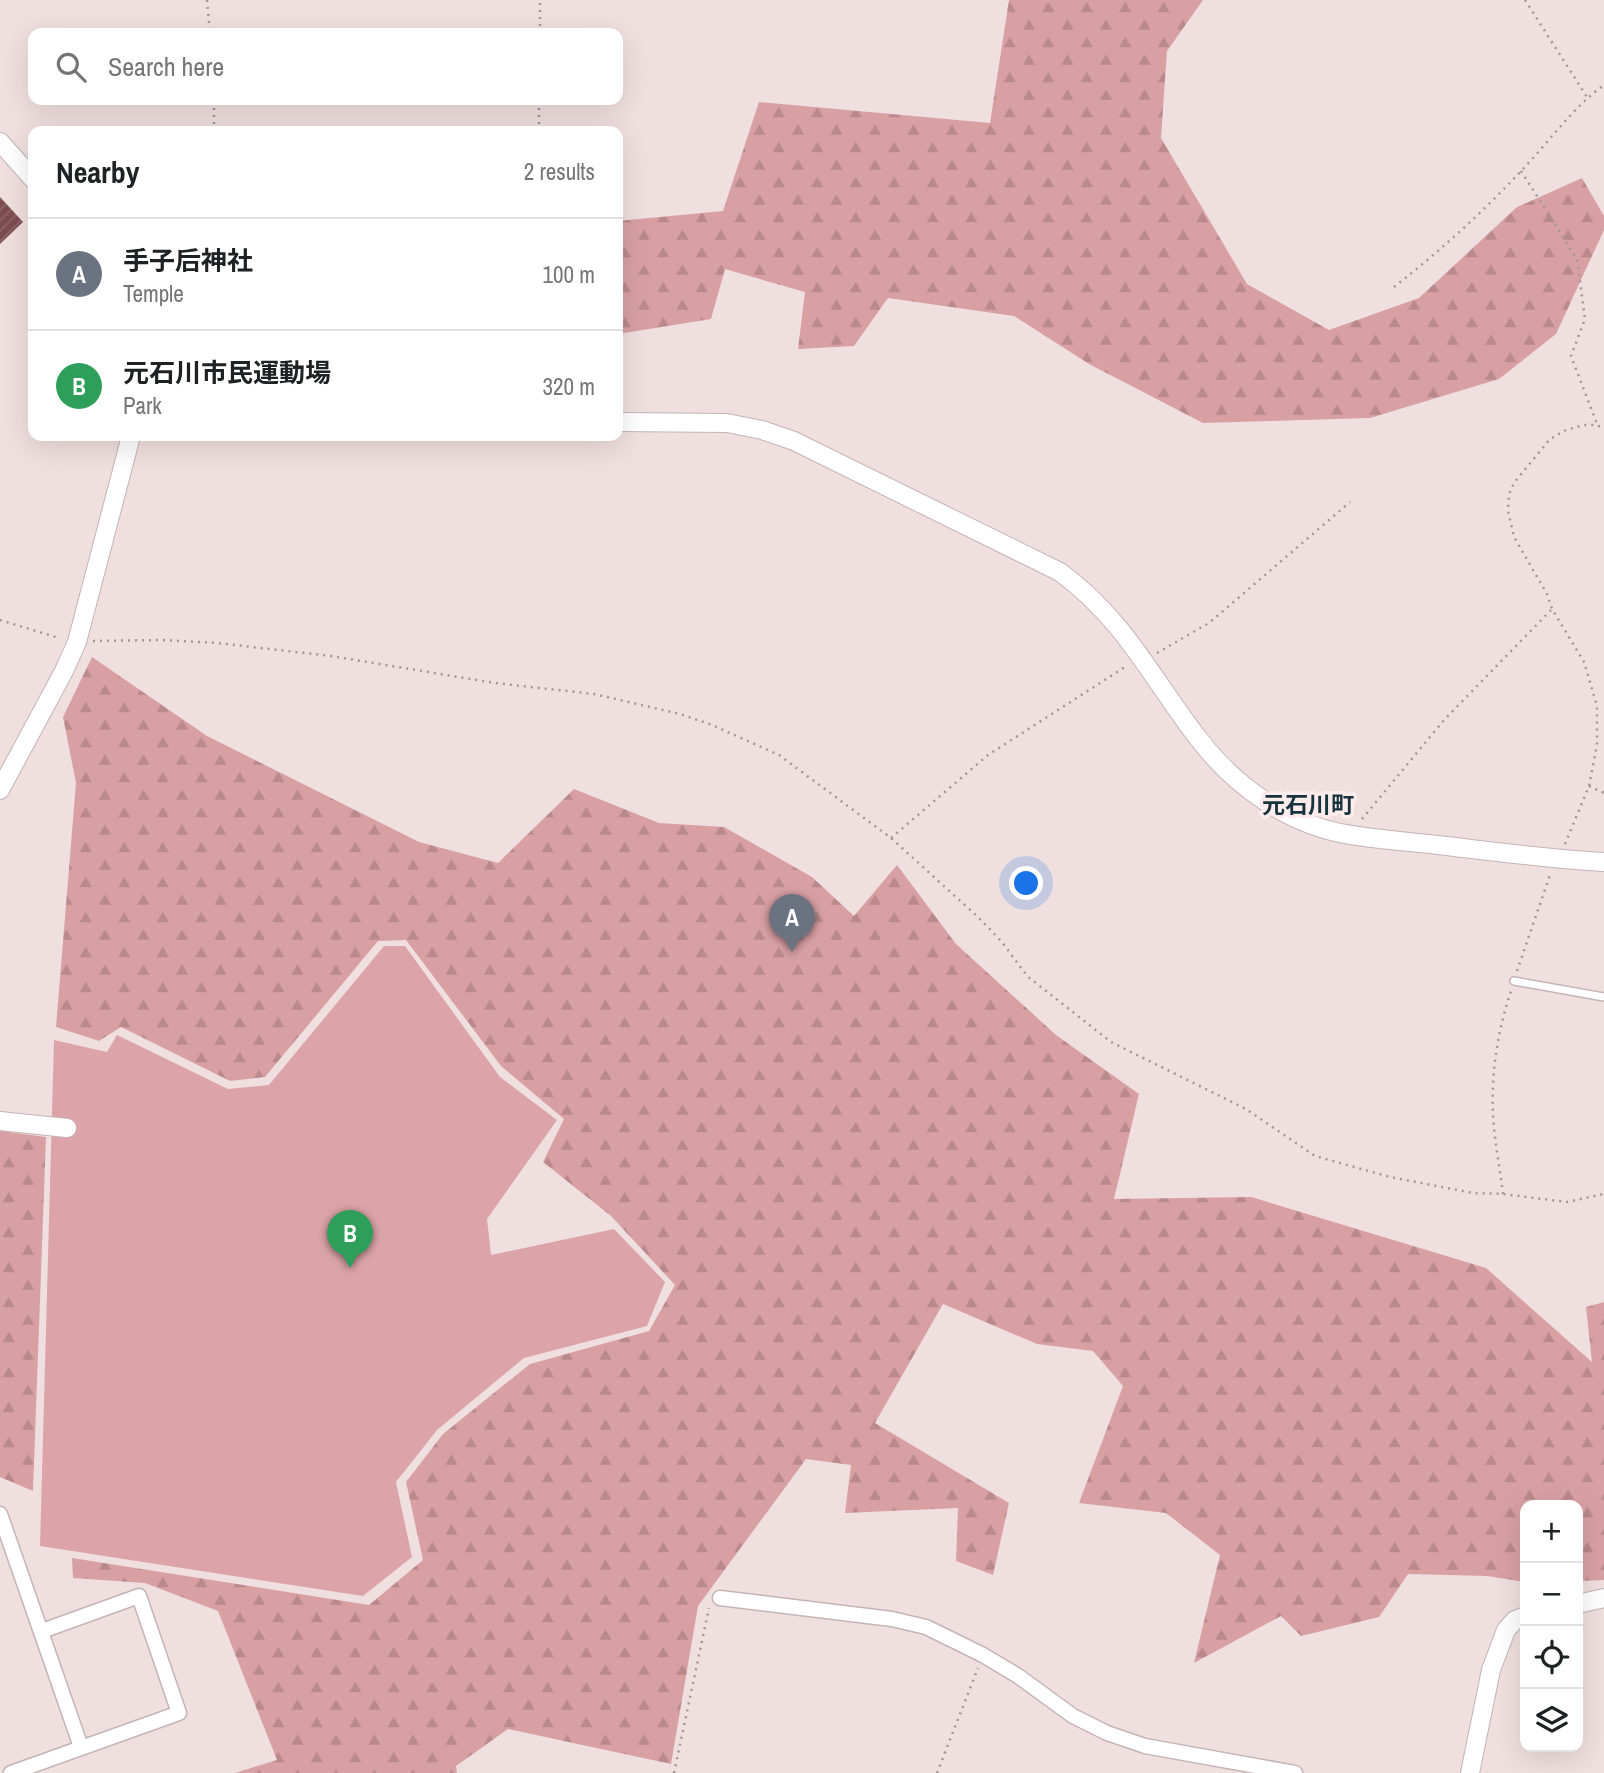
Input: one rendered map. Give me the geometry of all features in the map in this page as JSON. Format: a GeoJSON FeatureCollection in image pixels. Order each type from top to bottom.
{"type":"FeatureCollection","features":[{"type":"Feature","properties":{"kind":"street"},"geometry":{"type":"LineString","coordinates":[[0,142],[28,173]]}},
{"type":"Feature","properties":{"kind":"street"},"geometry":{"type":"LineString","coordinates":[[623,422],[727,423],[762,430],[794,441],[1060,572],[1087,592],[1110,615],[1197,738],[1225,771],[1263,800],[1315,826],[1348,835],[1604,862]]}},
{"type":"Feature","properties":{"kind":"street"},"geometry":{"type":"LineString","coordinates":[[0,790],[64,671],[76,642],[130,441]]}},
{"type":"Feature","properties":{"kind":"street"},"geometry":{"type":"LineString","coordinates":[[0,1121],[67,1128]]}},
{"type":"Feature","properties":{"kind":"street"},"geometry":{"type":"LineString","coordinates":[[0,1514],[82,1747]]}},
{"type":"Feature","properties":{"kind":"street"},"geometry":{"type":"LineString","coordinates":[[11,1773],[179,1713],[139,1596],[42,1632]]}},
{"type":"Feature","properties":{"kind":"street"},"geometry":{"type":"LineString","coordinates":[[720,1598],[892,1619],[926,1627],[983,1655],[1018,1676],[1073,1716],[1107,1733],[1145,1746],[1295,1773]]}},
{"type":"Feature","properties":{"kind":"street"},"geometry":{"type":"LineString","coordinates":[[1583,1603],[1604,1598]]}},
{"type":"Feature","properties":{"kind":"street"},"geometry":{"type":"LineString","coordinates":[[1470,1773],[1495,1660],[1506,1629],[1520,1618]]}},
{"type":"Feature","properties":{"kind":"lane"},"geometry":{"type":"LineString","coordinates":[[1514,981],[1604,997]]}},
{"type":"Feature","properties":{"kind":"path"},"geometry":{"type":"LineString","coordinates":[[207,0],[210,28]]}},
{"type":"Feature","properties":{"kind":"path"},"geometry":{"type":"LineString","coordinates":[[540,0],[540,28]]}},
{"type":"Feature","properties":{"kind":"path"},"geometry":{"type":"LineString","coordinates":[[1525,0],[1587,97]]}},
{"type":"Feature","properties":{"kind":"path"},"geometry":{"type":"LineString","coordinates":[[1394,287],[1460,232],[1521,171],[1587,97],[1604,85]]}},
{"type":"Feature","properties":{"kind":"path"},"geometry":{"type":"LineString","coordinates":[[214,105],[214,126]]}},
{"type":"Feature","properties":{"kind":"path"},"geometry":{"type":"LineString","coordinates":[[539,105],[539,126]]}},
{"type":"Feature","properties":{"kind":"path"},"geometry":{"type":"LineString","coordinates":[[1521,171],[1577,259],[1584,319],[1571,356],[1597,425]]}},
{"type":"Feature","properties":{"kind":"path"},"geometry":{"type":"LineString","coordinates":[[1503,1194],[1493,1114],[1497,1044],[1514,981],[1556,859],[1570,835],[1589,786],[1597,745],[1597,706],[1584,662],[1514,537],[1508,511],[1509,494],[1514,483],[1550,439],[1566,430],[1597,425],[1604,429]]}},
{"type":"Feature","properties":{"kind":"path"},"geometry":{"type":"LineString","coordinates":[[891,838],[988,755],[1119,669],[1209,623],[1350,502]]}},
{"type":"Feature","properties":{"kind":"path"},"geometry":{"type":"LineString","coordinates":[[1348,835],[1444,720],[1552,609]]}},
{"type":"Feature","properties":{"kind":"path"},"geometry":{"type":"LineString","coordinates":[[0,620],[76,642],[161,640],[218,643],[331,656],[495,683],[594,694],[701,722],[779,755],[891,838],[978,917],[1002,942],[1027,976],[1111,1042],[1246,1109],[1315,1156],[1390,1177],[1473,1193],[1567,1202],[1604,1194]]}},
{"type":"Feature","properties":{"kind":"path"},"geometry":{"type":"LineString","coordinates":[[1589,786],[1604,793]]}},
{"type":"Feature","properties":{"kind":"path"},"geometry":{"type":"LineString","coordinates":[[674,1773],[709,1606],[720,1598]]}},
{"type":"Feature","properties":{"kind":"path"},"geometry":{"type":"LineString","coordinates":[[937,1773],[983,1655]]}},
{"type":"Feature","properties":{"kind":"green space"},"geometry":{"type":"Polygon","coordinates":[[[1009,0],[1203,0],[1167,51],[1161,138],[1247,284],[1329,330],[1419,298],[1517,207],[1582,178],[1604,216],[1604,230],[1556,334],[1499,379],[1370,418],[1203,423],[1089,364],[1014,316],[888,298],[854,346],[798,349],[805,292],[725,269],[711,319],[623,333],[623,221],[723,211],[759,102],[990,123],[1009,0]]]}},
{"type":"Feature","properties":{"kind":"green space"},"geometry":{"type":"Polygon","coordinates":[[[92,657],[207,736],[419,842],[498,863],[574,789],[659,823],[724,827],[812,877],[854,916],[897,865],[956,944],[1056,1035],[1139,1094],[1114,1199],[1251,1197],[1486,1268],[1592,1362],[1586,1307],[1604,1302],[1604,1580],[1583,1581],[1583,1500],[1520,1500],[1520,1581],[1487,1576],[1408,1574],[1379,1617],[1301,1636],[1281,1616],[1194,1663],[1220,1555],[1166,1513],[1079,1503],[1123,1386],[1093,1351],[1037,1344],[943,1304],[875,1423],[1009,1503],[993,1575],[956,1561],[958,1508],[845,1513],[851,1465],[806,1459],[698,1606],[671,1764],[508,1729],[456,1766],[457,1773],[235,1773],[277,1760],[218,1611],[145,1583],[73,1578],[72,1558],[369,1605],[423,1560],[406,1482],[443,1434],[530,1364],[649,1331],[675,1285],[611,1216],[543,1162],[564,1119],[501,1066],[406,940],[378,941],[265,1077],[230,1081],[121,1027],[99,1041],[56,1027],[76,783],[63,717],[92,657]]]}},
{"type":"Feature","properties":{"kind":"green space"},"geometry":{"type":"Polygon","coordinates":[[[0,1131],[46,1137],[33,1491],[0,1477],[0,1131]]]}},
{"type":"Feature","properties":{"kind":"shaded area"},"geometry":{"type":"Polygon","coordinates":[[[384,946],[405,946],[500,1077],[557,1120],[487,1219],[491,1255],[614,1229],[665,1282],[647,1326],[524,1358],[437,1430],[396,1482],[412,1557],[363,1596],[40,1546],[54,1040],[107,1052],[117,1035],[228,1089],[269,1085],[384,946]]]}},
{"type":"Feature","properties":{"kind":"building"},"geometry":{"type":"Polygon","coordinates":[[[0,197],[23,222],[0,244],[0,197]]]}},
{"type":"Feature","properties":{"kind":"place","name":"手子后神社"},"geometry":{"type":"Point","coordinates":[792,952]}},
{"type":"Feature","properties":{"kind":"place","name":"元石川市民運動場"},"geometry":{"type":"Point","coordinates":[350,1268]}},
{"type":"Feature","properties":{"kind":"district","name":"元石川町"},"geometry":{"type":"Point","coordinates":[1308,805]}}]}
